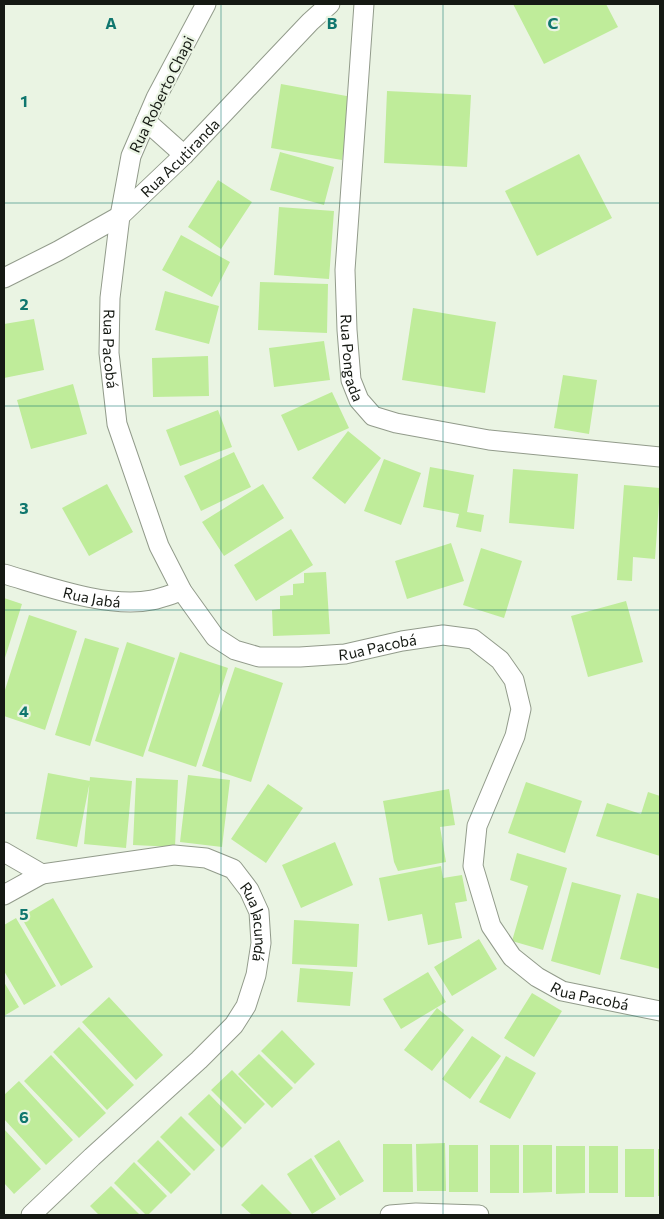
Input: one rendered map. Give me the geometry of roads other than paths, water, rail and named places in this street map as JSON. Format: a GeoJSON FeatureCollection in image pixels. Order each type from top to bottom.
{"type":"FeatureCollection","features":[{"type":"Feature","properties":{"kind":"street","name":"Rua Roberto Chapi"},"geometry":{"type":"LineString","coordinates":[[120,216],[131,156],[146,121],[206,4]]}},
{"type":"Feature","properties":{"kind":"street","name":"Rua Acutiranda"},"geometry":{"type":"LineString","coordinates":[[4,278],[58,252],[120,216],[184,155],[310,22],[330,4]]}},
{"type":"Feature","properties":{"kind":"street","name":"Rua Pongada"},"geometry":{"type":"LineString","coordinates":[[364,4],[345,270],[351,380],[359,400],[373,416],[396,423],[489,440],[660,457]]}},
{"type":"Feature","properties":{"kind":"street"},"geometry":{"type":"LineString","coordinates":[[146,121],[184,155]]}},
{"type":"Feature","properties":{"kind":"street","name":"Rua Pacobá"},"geometry":{"type":"LineString","coordinates":[[120,216],[110,298],[109,353],[117,424],[159,546],[182,591],[215,637],[235,650],[259,657],[345,654],[402,641],[443,635],[473,639],[500,660],[514,680],[521,709],[515,736],[477,826],[473,866],[491,926],[512,957],[537,977],[562,991],[660,1011]]}},
{"type":"Feature","properties":{"kind":"street","name":"Rua Jabá"},"geometry":{"type":"LineString","coordinates":[[4,574],[80,595],[119,602],[151,600],[182,591]]}},
{"type":"Feature","properties":{"kind":"street"},"geometry":{"type":"LineString","coordinates":[[4,852],[42,874]]}},
{"type":"Feature","properties":{"kind":"street","name":"Rua Jacundá"},"geometry":{"type":"LineString","coordinates":[[31,1215],[199,1060],[234,1025],[246,1006],[256,975],[261,942],[259,912],[249,890],[233,869],[206,858],[174,855],[42,874]]}},
{"type":"Feature","properties":{"kind":"street"},"geometry":{"type":"LineString","coordinates":[[4,895],[42,874]]}},
{"type":"Feature","properties":{"kind":"street"},"geometry":{"type":"LineString","coordinates":[[390,1215],[416,1213],[478,1215]]}}]}
